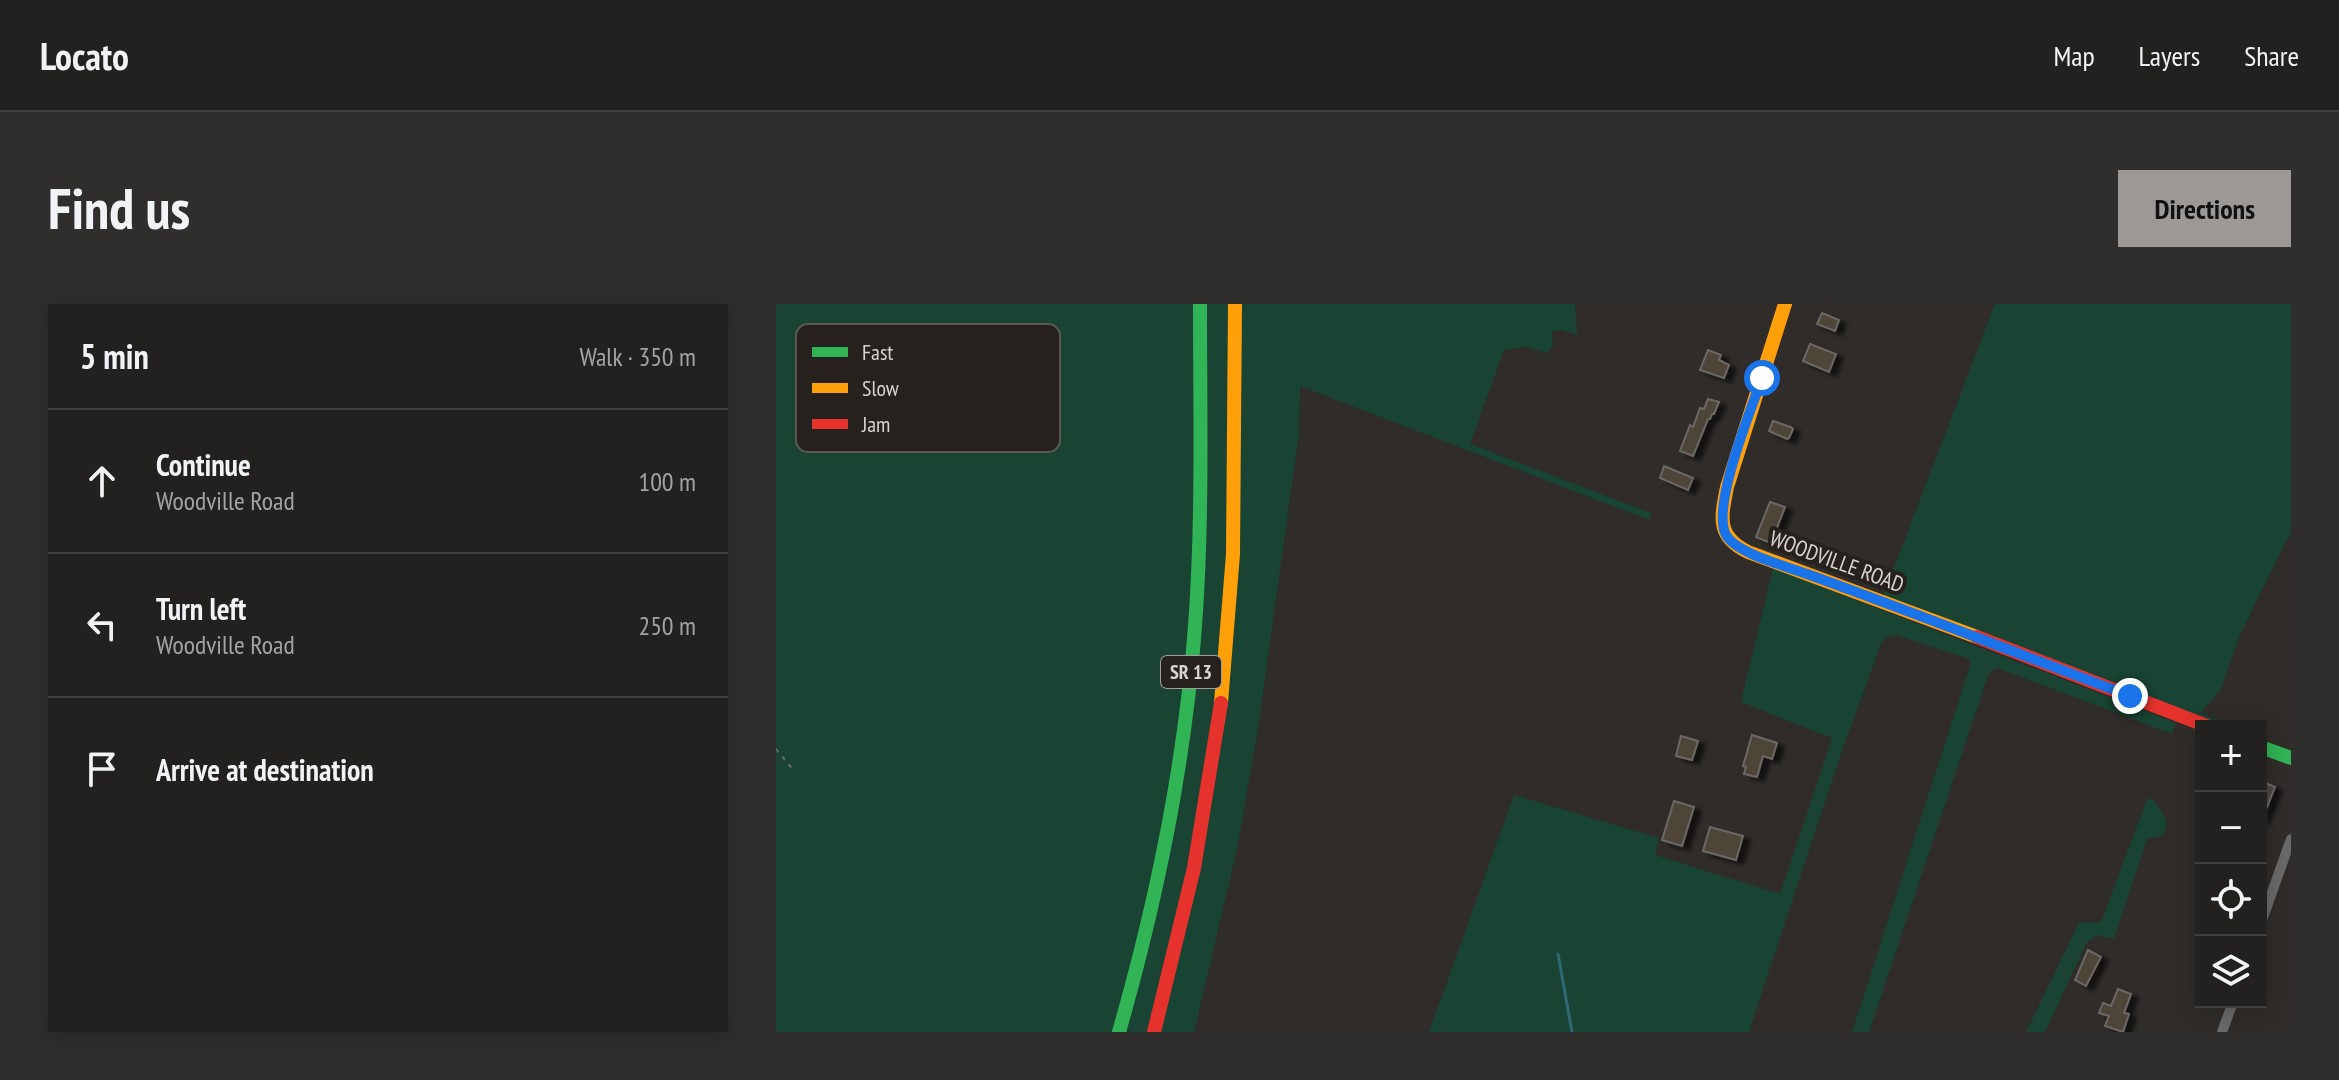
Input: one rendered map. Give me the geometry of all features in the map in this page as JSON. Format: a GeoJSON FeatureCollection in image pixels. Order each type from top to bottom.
{"type":"FeatureCollection","features":[{"type":"Feature","properties":{"kind":"main road","name":"SR 13"},"geometry":{"type":"LineString","coordinates":[[1119,1032],[1156,891],[1176,786],[1191,671],[1200,511],[1200,304]]}},
{"type":"Feature","properties":{"kind":"main road","name":"SR 13"},"geometry":{"type":"LineString","coordinates":[[1154,1032],[1190,890],[1212,773],[1222,696],[1234,529],[1235,304]]}},
{"type":"Feature","properties":{"kind":"main road","name":"WOODVILLE ROAD"},"geometry":{"type":"LineString","coordinates":[[1785,304],[1727,487],[1722,514],[1725,534],[1732,544],[2195,721]]}},
{"type":"Feature","properties":{"kind":"main road"},"geometry":{"type":"LineString","coordinates":[[2267,749],[2291,758]]}},
{"type":"Feature","properties":{"kind":"street"},"geometry":{"type":"LineString","coordinates":[[2267,906],[2291,839]]}},
{"type":"Feature","properties":{"kind":"street"},"geometry":{"type":"LineString","coordinates":[[2222,1032],[2231,1008]]}},
{"type":"Feature","properties":{"kind":"path"},"geometry":{"type":"LineString","coordinates":[[776,749],[794,771]]}},
{"type":"Feature","properties":{"kind":"green space"},"geometry":{"type":"Polygon","coordinates":[[[776,304],[1575,304],[1577,335],[1560,330],[1552,332],[1553,346],[1548,353],[1526,347],[1504,350],[1470,444],[1651,513],[1649,520],[1300,386],[1299,433],[1259,721],[1238,845],[1194,1032],[776,1032],[776,304]]]}},
{"type":"Feature","properties":{"kind":"green space"},"geometry":{"type":"Polygon","coordinates":[[[1995,304],[2291,304],[2291,532],[2239,637],[2221,689],[2201,713],[2218,720],[2205,720],[1883,596],[1995,304]]]}},
{"type":"Feature","properties":{"kind":"green space"},"geometry":{"type":"Polygon","coordinates":[[[1773,568],[2176,723],[2172,734],[1998,668],[1991,671],[1869,1032],[1852,1032],[1970,666],[1970,659],[1895,635],[1887,637],[1881,643],[1841,754],[1749,1032],[1429,1032],[1514,795],[1659,838],[1655,855],[1780,894],[1832,738],[1741,702],[1773,568]]]}},
{"type":"Feature","properties":{"kind":"green space"},"geometry":{"type":"Polygon","coordinates":[[[2148,797],[2160,809],[2166,827],[2160,836],[2147,839],[2114,939],[2097,935],[2086,944],[2045,1032],[2026,1032],[2079,923],[2101,922],[2148,797]]]}},
{"type":"Feature","properties":{"kind":"building"},"geometry":{"type":"Polygon","coordinates":[[[1822,313],[1839,320],[1835,331],[1817,324],[1822,313]]]}},
{"type":"Feature","properties":{"kind":"building"},"geometry":{"type":"Polygon","coordinates":[[[1810,344],[1836,354],[1829,372],[1803,361],[1810,344]]]}},
{"type":"Feature","properties":{"kind":"building"},"geometry":{"type":"Polygon","coordinates":[[[1708,350],[1721,355],[1719,360],[1729,365],[1724,378],[1700,370],[1708,350]]]}},
{"type":"Feature","properties":{"kind":"building"},"geometry":{"type":"Polygon","coordinates":[[[1708,399],[1719,402],[1708,419],[1693,456],[1680,451],[1690,425],[1693,427],[1700,408],[1704,409],[1708,399]]]}},
{"type":"Feature","properties":{"kind":"building"},"geometry":{"type":"Polygon","coordinates":[[[1773,421],[1793,429],[1789,438],[1769,431],[1773,421]]]}},
{"type":"Feature","properties":{"kind":"building"},"geometry":{"type":"Polygon","coordinates":[[[1664,466],[1693,478],[1688,490],[1660,478],[1664,466]]]}},
{"type":"Feature","properties":{"kind":"building"},"geometry":{"type":"Polygon","coordinates":[[[1770,502],[1785,507],[1773,538],[1768,542],[1756,537],[1770,502]]]}},
{"type":"Feature","properties":{"kind":"building"},"geometry":{"type":"Polygon","coordinates":[[[1752,735],[1777,743],[1772,759],[1763,756],[1757,777],[1744,774],[1746,767],[1743,766],[1752,735]]]}},
{"type":"Feature","properties":{"kind":"building"},"geometry":{"type":"Polygon","coordinates":[[[1681,736],[1698,741],[1692,760],[1676,756],[1681,736]]]}},
{"type":"Feature","properties":{"kind":"building"},"geometry":{"type":"Polygon","coordinates":[[[2267,784],[2275,787],[2267,807],[2267,784]]]}},
{"type":"Feature","properties":{"kind":"building"},"geometry":{"type":"Polygon","coordinates":[[[1674,801],[1694,807],[1682,846],[1662,840],[1674,801]]]}},
{"type":"Feature","properties":{"kind":"building"},"geometry":{"type":"Polygon","coordinates":[[[1710,827],[1743,836],[1736,860],[1703,851],[1710,827]]]}},
{"type":"Feature","properties":{"kind":"building"},"geometry":{"type":"Polygon","coordinates":[[[2088,950],[2101,957],[2086,986],[2075,980],[2088,950]]]}},
{"type":"Feature","properties":{"kind":"building"},"geometry":{"type":"Polygon","coordinates":[[[2118,989],[2131,994],[2124,1013],[2129,1014],[2123,1032],[2105,1026],[2109,1016],[2099,1013],[2103,1003],[2111,1006],[2118,989]]]}},
{"type":"Feature","properties":{"kind":"waterway"},"geometry":{"type":"LineString","coordinates":[[1558,954],[1572,1032]]}},
{"type":"Feature","properties":{"kind":"traffic: fast"},"geometry":{"type":"LineString","coordinates":[[1119,1032],[1146,932],[1168,831],[1190,678],[1199,546],[1200,304]]}},
{"type":"Feature","properties":{"kind":"traffic: fast"},"geometry":{"type":"LineString","coordinates":[[2267,749],[2291,758]]}},
{"type":"Feature","properties":{"kind":"traffic: slow"},"geometry":{"type":"LineString","coordinates":[[1221,703],[1233,554],[1235,304]]}},
{"type":"Feature","properties":{"kind":"traffic: slow"},"geometry":{"type":"LineString","coordinates":[[1785,304],[1727,487],[1723,508],[1726,533],[1748,552],[1977,637]]}},
{"type":"Feature","properties":{"kind":"traffic: jam"},"geometry":{"type":"LineString","coordinates":[[1977,637],[2195,721]]}},
{"type":"Feature","properties":{"kind":"traffic: jam"},"geometry":{"type":"LineString","coordinates":[[1154,1032],[1194,868],[1221,703]]}},
{"type":"Feature","properties":{"kind":"route"},"geometry":{"type":"LineString","coordinates":[[1762,378],[1733,465],[1722,514],[1725,534],[1732,544],[2130,696]]}}]}
